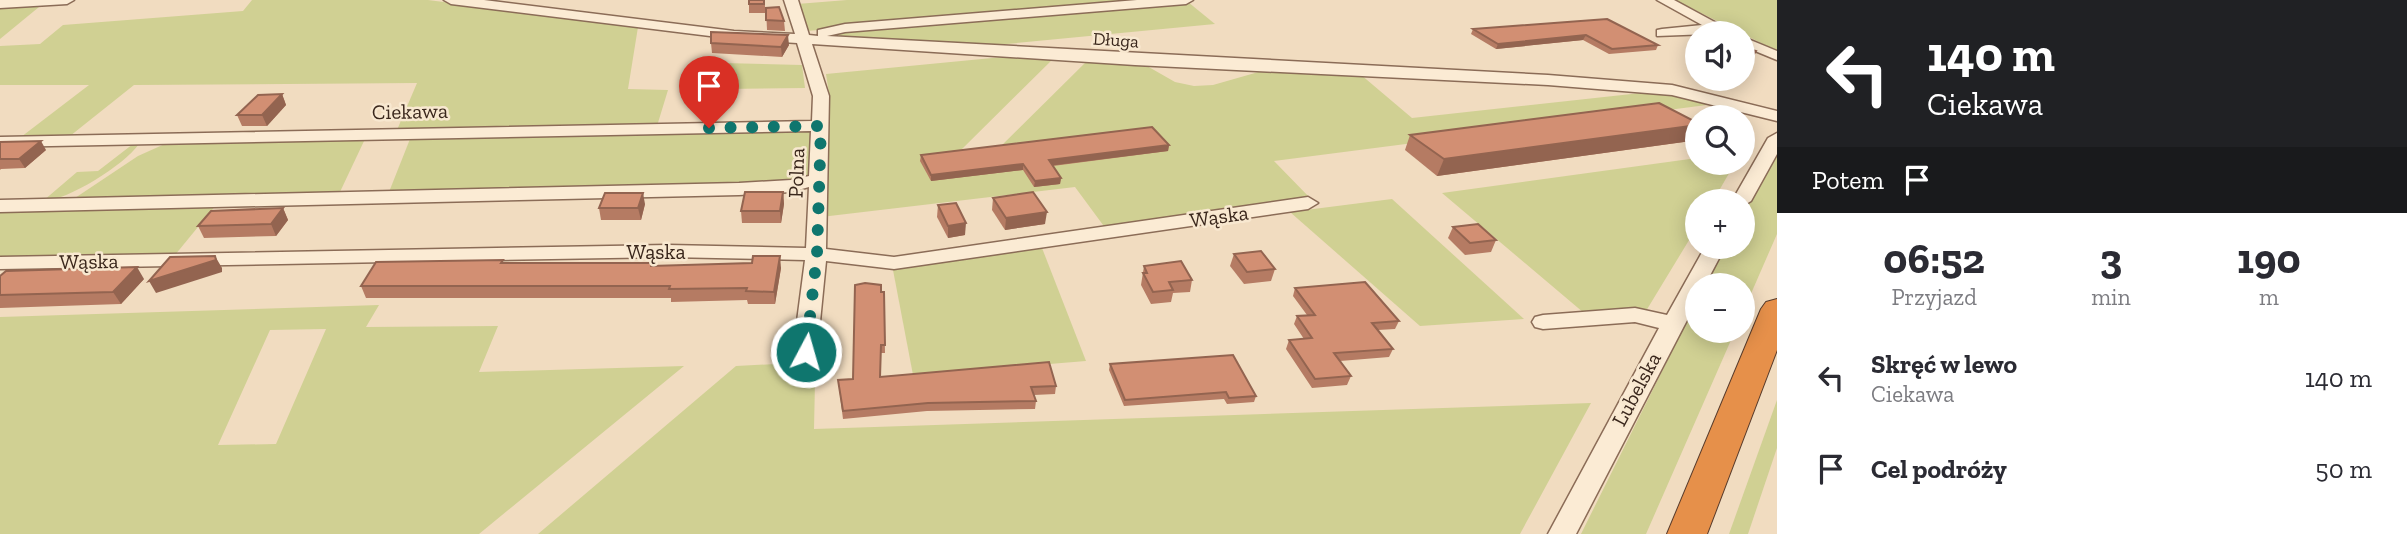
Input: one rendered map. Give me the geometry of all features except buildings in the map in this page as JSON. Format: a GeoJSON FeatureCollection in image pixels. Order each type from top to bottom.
{"type":"FeatureCollection","features":[{"type":"Feature","properties":{"kind":"highway"},"geometry":{"type":"LineString","coordinates":[[1687,534],[1777,309]]}},
{"type":"Feature","properties":{"kind":"street"},"geometry":{"type":"LineString","coordinates":[[0,4],[67,0]]}},
{"type":"Feature","properties":{"kind":"street","name":"Długa"},"geometry":{"type":"LineString","coordinates":[[451,0],[712,33],[1135,60],[1548,80],[1672,90],[1777,116]]}},
{"type":"Feature","properties":{"kind":"street","name":"Polna"},"geometry":{"type":"LineString","coordinates":[[791,0],[808,39],[821,96],[817,254],[806,352]]}},
{"type":"Feature","properties":{"kind":"street"},"geometry":{"type":"LineString","coordinates":[[808,39],[845,28],[1186,0]]}},
{"type":"Feature","properties":{"kind":"street"},"geometry":{"type":"LineString","coordinates":[[1664,0],[1704,21]]}},
{"type":"Feature","properties":{"kind":"street"},"geometry":{"type":"LineString","coordinates":[[1662,33],[1685,32]]}},
{"type":"Feature","properties":{"kind":"street"},"geometry":{"type":"LineString","coordinates":[[1755,46],[1777,56]]}},
{"type":"Feature","properties":{"kind":"street","name":"Ciekawa"},"geometry":{"type":"LineString","coordinates":[[0,142],[821,126]]}},
{"type":"Feature","properties":{"kind":"street"},"geometry":{"type":"LineString","coordinates":[[1748,189],[1777,138]]}},
{"type":"Feature","properties":{"kind":"street"},"geometry":{"type":"LineString","coordinates":[[0,206],[739,189],[791,186],[818,179]]}},
{"type":"Feature","properties":{"kind":"street","name":"Wąska"},"geometry":{"type":"LineString","coordinates":[[0,263],[668,251],[817,254],[901,263],[1308,203]]}},
{"type":"Feature","properties":{"kind":"street","name":"Lubelska"},"geometry":{"type":"LineString","coordinates":[[1562,534],[1708,259]]}},
{"type":"Feature","properties":{"kind":"street"},"geometry":{"type":"LineString","coordinates":[[1543,322],[1635,315],[1672,323]]}},
{"type":"Feature","properties":{"kind":"green space"},"geometry":{"type":"Polygon","coordinates":[[[252,0],[428,0],[638,27],[628,89],[668,90],[657,126],[397,130],[417,83],[134,85],[70,136],[21,137],[89,85],[0,85],[0,46],[40,44],[63,25],[243,11],[252,0]]]}},
{"type":"Feature","properties":{"kind":"green space"},"geometry":{"type":"Polygon","coordinates":[[[847,0],[1155,0],[807,31],[797,4],[847,0]]]}},
{"type":"Feature","properties":{"kind":"green space"},"geometry":{"type":"Polygon","coordinates":[[[1675,0],[1777,0],[1777,51],[1755,40],[1755,21],[1717,21],[1675,0]]]}},
{"type":"Feature","properties":{"kind":"green space"},"geometry":{"type":"Polygon","coordinates":[[[1188,2],[1215,24],[975,47],[832,36],[836,32],[1188,2]]]}},
{"type":"Feature","properties":{"kind":"green space"},"geometry":{"type":"Polygon","coordinates":[[[46,5],[39,7],[0,39],[0,8],[46,5]]]}},
{"type":"Feature","properties":{"kind":"green space"},"geometry":{"type":"Polygon","coordinates":[[[1013,56],[1053,59],[961,150],[1000,147],[1087,61],[1147,66],[1175,82],[1194,86],[1213,85],[1262,71],[1360,74],[1412,118],[1659,91],[1722,103],[1685,105],[1685,108],[1274,161],[1311,199],[1106,229],[1075,187],[821,217],[823,142],[830,100],[826,74],[1013,56]]]}},
{"type":"Feature","properties":{"kind":"green space"},"geometry":{"type":"Polygon","coordinates":[[[723,63],[802,65],[805,88],[723,89],[723,63]]]}},
{"type":"Feature","properties":{"kind":"green space"},"geometry":{"type":"Polygon","coordinates":[[[815,131],[812,174],[790,182],[389,192],[410,139],[815,131]]]}},
{"type":"Feature","properties":{"kind":"green space"},"geometry":{"type":"Polygon","coordinates":[[[365,139],[339,194],[72,200],[138,156],[167,143],[365,139]]]}},
{"type":"Feature","properties":{"kind":"green space"},"geometry":{"type":"Polygon","coordinates":[[[133,144],[139,144],[121,162],[95,180],[67,195],[43,201],[77,172],[98,171],[133,144]]]}},
{"type":"Feature","properties":{"kind":"green space"},"geometry":{"type":"Polygon","coordinates":[[[1777,152],[1777,234],[1755,284],[1755,273],[1712,273],[1719,259],[1755,259],[1755,192],[1777,152]]]}},
{"type":"Feature","properties":{"kind":"green space"},"geometry":{"type":"Polygon","coordinates":[[[1685,160],[1685,175],[1728,175],[1720,189],[1685,189],[1685,247],[1646,311],[1584,313],[1442,193],[1685,160]]]}},
{"type":"Feature","properties":{"kind":"green space"},"geometry":{"type":"Polygon","coordinates":[[[1392,199],[1524,319],[1420,326],[1290,212],[1392,199]]]}},
{"type":"Feature","properties":{"kind":"green space"},"geometry":{"type":"Polygon","coordinates":[[[216,205],[175,255],[0,258],[0,210],[216,205]]]}},
{"type":"Feature","properties":{"kind":"green space"},"geometry":{"type":"Polygon","coordinates":[[[1042,248],[1086,361],[913,375],[893,270],[1042,248]]]}},
{"type":"Feature","properties":{"kind":"green space"},"geometry":{"type":"Polygon","coordinates":[[[379,305],[366,327],[498,326],[479,372],[684,366],[479,534],[0,534],[0,317],[379,305]],[[326,329],[270,330],[218,445],[276,444],[326,329]]]}},
{"type":"Feature","properties":{"kind":"green space"},"geometry":{"type":"Polygon","coordinates":[[[1685,325],[1685,343],[1730,343],[1646,534],[1581,534],[1685,325]]]}},
{"type":"Feature","properties":{"kind":"green space"},"geometry":{"type":"Polygon","coordinates":[[[796,363],[796,383],[815,382],[814,429],[1591,403],[1520,534],[538,534],[736,366],[796,363]]]}},
{"type":"Feature","properties":{"kind":"green space"},"geometry":{"type":"Polygon","coordinates":[[[1777,400],[1777,448],[1748,534],[1729,534],[1777,400]]]}},
{"type":"Feature","properties":{"kind":"route"},"geometry":{"type":"LineString","coordinates":[[709,128],[821,126],[817,254],[806,352]]}}]}
